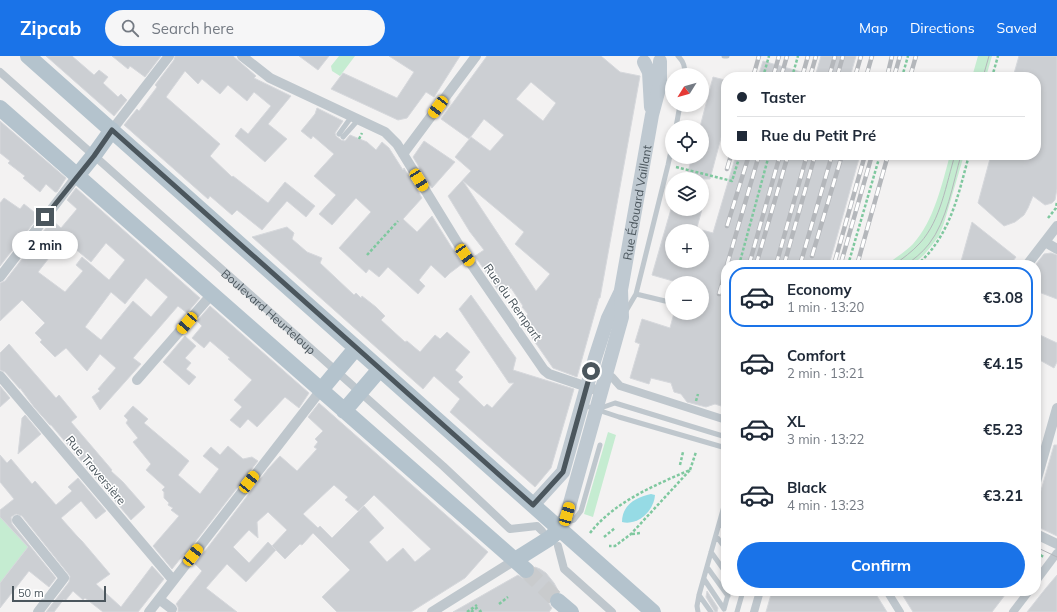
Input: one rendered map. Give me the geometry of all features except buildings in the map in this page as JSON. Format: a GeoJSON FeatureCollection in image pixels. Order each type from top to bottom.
{"type":"FeatureCollection","features":[{"type":"Feature","properties":{"kind":"main road"},"geometry":{"type":"LineString","coordinates":[[28,56],[533,505],[562,526],[654,612]]}},
{"type":"Feature","properties":{"kind":"main road"},"geometry":{"type":"LineString","coordinates":[[640,59],[655,63],[664,59]]}},
{"type":"Feature","properties":{"kind":"main road","name":"Rue Édouard Vaillant"},"geometry":{"type":"LineString","coordinates":[[640,59],[649,72],[652,115]]}},
{"type":"Feature","properties":{"kind":"main road","name":"Rue Édouard Vaillant"},"geometry":{"type":"LineString","coordinates":[[562,526],[602,392],[622,317],[621,290],[652,115],[660,85],[664,59]]}},
{"type":"Feature","properties":{"kind":"main road","name":"Boulevard Heurteloup"},"geometry":{"type":"LineString","coordinates":[[0,108],[520,565]]}},
{"type":"Feature","properties":{"kind":"main road"},"geometry":{"type":"LineString","coordinates":[[77,176],[94,156],[112,130]]}},
{"type":"Feature","properties":{"kind":"main road","name":"Rue Édouard Vaillant"},"geometry":{"type":"LineString","coordinates":[[533,505],[563,472],[586,387],[608,318],[621,290]]}},
{"type":"Feature","properties":{"kind":"main road"},"geometry":{"type":"LineString","coordinates":[[321,390],[356,348]]}},
{"type":"Feature","properties":{"kind":"main road"},"geometry":{"type":"LineString","coordinates":[[344,411],[380,369]]}},
{"type":"Feature","properties":{"kind":"main road"},"geometry":{"type":"LineString","coordinates":[[520,565],[562,526]]}},
{"type":"Feature","properties":{"kind":"main road"},"geometry":{"type":"LineString","coordinates":[[558,601],[571,612]]}},
{"type":"Feature","properties":{"kind":"street"},"geometry":{"type":"LineString","coordinates":[[112,130],[169,56]]}},
{"type":"Feature","properties":{"kind":"street","name":"Rue du Rempart"},"geometry":{"type":"LineString","coordinates":[[242,56],[252,60],[270,78],[390,136],[397,144],[461,249],[544,370],[549,374],[602,392]]}},
{"type":"Feature","properties":{"kind":"street"},"geometry":{"type":"LineString","coordinates":[[403,154],[476,56]]}},
{"type":"Feature","properties":{"kind":"street","name":"Boulevard Heurteloup"},"geometry":{"type":"LineString","coordinates":[[0,72],[443,466],[510,529],[536,526],[542,531]]}},
{"type":"Feature","properties":{"kind":"street"},"geometry":{"type":"LineString","coordinates":[[0,277],[77,176]]}},
{"type":"Feature","properties":{"kind":"street"},"geometry":{"type":"LineString","coordinates":[[1031,260],[1057,226]]}},
{"type":"Feature","properties":{"kind":"street"},"geometry":{"type":"LineString","coordinates":[[1044,242],[1057,249]]}},
{"type":"Feature","properties":{"kind":"street"},"geometry":{"type":"LineString","coordinates":[[137,380],[212,294]]}},
{"type":"Feature","properties":{"kind":"street","name":"Rue Traversière"},"geometry":{"type":"LineString","coordinates":[[0,376],[174,580]]}},
{"type":"Feature","properties":{"kind":"street"},"geometry":{"type":"LineString","coordinates":[[612,377],[620,386],[721,418]]}},
{"type":"Feature","properties":{"kind":"street"},"geometry":{"type":"LineString","coordinates":[[149,612],[321,390]]}},
{"type":"Feature","properties":{"kind":"street"},"geometry":{"type":"LineString","coordinates":[[1041,464],[1057,408]]}},
{"type":"Feature","properties":{"kind":"street"},"geometry":{"type":"LineString","coordinates":[[17,520],[64,578],[38,612]]}},
{"type":"Feature","properties":{"kind":"street"},"geometry":{"type":"LineString","coordinates":[[1041,536],[1057,544]]}},
{"type":"Feature","properties":{"kind":"street"},"geometry":{"type":"LineString","coordinates":[[558,546],[564,569],[612,612]]}},
{"type":"Feature","properties":{"kind":"street"},"geometry":{"type":"LineString","coordinates":[[1041,574],[1057,553]]}},
{"type":"Feature","properties":{"kind":"street"},"geometry":{"type":"LineString","coordinates":[[432,612],[520,565]]}},
{"type":"Feature","properties":{"kind":"street"},"geometry":{"type":"LineString","coordinates":[[754,612],[759,596]]}},
{"type":"Feature","properties":{"kind":"street"},"geometry":{"type":"LineString","coordinates":[[890,596],[900,612]]}},
{"type":"Feature","properties":{"kind":"street"},"geometry":{"type":"LineString","coordinates":[[1013,612],[1025,596]]}},
{"type":"Feature","properties":{"kind":"street"},"geometry":{"type":"LineString","coordinates":[[159,598],[172,609]]}},
{"type":"Feature","properties":{"kind":"lane"},"geometry":{"type":"LineString","coordinates":[[678,56],[682,60],[685,68]]}},
{"type":"Feature","properties":{"kind":"lane"},"geometry":{"type":"LineString","coordinates":[[341,136],[355,118]]}},
{"type":"Feature","properties":{"kind":"lane"},"geometry":{"type":"LineString","coordinates":[[622,317],[636,294],[668,164]]}},
{"type":"Feature","properties":{"kind":"lane"},"geometry":{"type":"LineString","coordinates":[[636,294],[665,301]]}},
{"type":"Feature","properties":{"kind":"lane"},"geometry":{"type":"LineString","coordinates":[[597,409],[614,403],[721,435]]}},
{"type":"Feature","properties":{"kind":"lane"},"geometry":{"type":"LineString","coordinates":[[582,404],[721,448]]}},
{"type":"Feature","properties":{"kind":"lane"},"geometry":{"type":"LineString","coordinates":[[562,526],[574,520],[581,511],[600,445]]}},
{"type":"Feature","properties":{"kind":"lane"},"geometry":{"type":"LineString","coordinates":[[698,612],[697,606],[699,595],[720,522]]}},
{"type":"Feature","properties":{"kind":"lane"},"geometry":{"type":"LineString","coordinates":[[716,536],[721,542]]}},
{"type":"Feature","properties":{"kind":"lane"},"geometry":{"type":"LineString","coordinates":[[711,552],[721,566]]}},
{"type":"Feature","properties":{"kind":"lane"},"geometry":{"type":"LineString","coordinates":[[707,567],[721,584]]}},
{"type":"Feature","properties":{"kind":"lane"},"geometry":{"type":"LineString","coordinates":[[704,579],[724,610]]}},
{"type":"Feature","properties":{"kind":"lane"},"geometry":{"type":"LineString","coordinates":[[699,595],[711,612]]}},
{"type":"Feature","properties":{"kind":"lane"},"geometry":{"type":"LineString","coordinates":[[724,610],[728,596]]}},
{"type":"Feature","properties":{"kind":"lane"},"geometry":{"type":"LineString","coordinates":[[737,612],[742,596]]}},
{"type":"Feature","properties":{"kind":"path"},"geometry":{"type":"LineString","coordinates":[[764,72],[769,56]]}},
{"type":"Feature","properties":{"kind":"path"},"geometry":{"type":"LineString","coordinates":[[793,72],[798,56]]}},
{"type":"Feature","properties":{"kind":"path"},"geometry":{"type":"LineString","coordinates":[[903,72],[908,56]]}},
{"type":"Feature","properties":{"kind":"path"},"geometry":{"type":"LineString","coordinates":[[993,72],[998,56]]}},
{"type":"Feature","properties":{"kind":"path"},"geometry":{"type":"LineString","coordinates":[[674,166],[732,181],[738,160]]}},
{"type":"Feature","properties":{"kind":"path"},"geometry":{"type":"LineString","coordinates":[[739,260],[768,160]]}},
{"type":"Feature","properties":{"kind":"path"},"geometry":{"type":"LineString","coordinates":[[849,260],[879,160]]}},
{"type":"Feature","properties":{"kind":"path"},"geometry":{"type":"LineString","coordinates":[[923,260],[940,240],[957,199],[968,160]]}},
{"type":"Feature","properties":{"kind":"path"},"geometry":{"type":"LineString","coordinates":[[1056,208],[1057,201]]}},
{"type":"Feature","properties":{"kind":"path"},"geometry":{"type":"LineString","coordinates":[[367,255],[398,221]]}},
{"type":"Feature","properties":{"kind":"path"},"geometry":{"type":"LineString","coordinates":[[680,465],[683,452]]}},
{"type":"Feature","properties":{"kind":"path"},"geometry":{"type":"LineString","coordinates":[[609,546],[615,546],[631,534],[690,470],[696,452]]}},
{"type":"Feature","properties":{"kind":"path"},"geometry":{"type":"LineString","coordinates":[[590,533],[599,521],[612,511],[635,497],[690,470]]}},
{"type":"Feature","properties":{"kind":"path"},"geometry":{"type":"LineString","coordinates":[[604,537],[615,528]]}},
{"type":"Feature","properties":{"kind":"path"},"geometry":{"type":"LineString","coordinates":[[631,534],[641,534]]}},
{"type":"Feature","properties":{"kind":"path"},"geometry":{"type":"LineString","coordinates":[[499,604],[508,597]]}},
{"type":"Feature","properties":{"kind":"path"},"geometry":{"type":"LineString","coordinates":[[467,612],[478,606],[471,612]]}},
{"type":"Feature","properties":{"kind":"green space"},"geometry":{"type":"Polygon","coordinates":[[[339,56],[355,56],[340,76],[332,71],[331,66],[339,56]]]}},
{"type":"Feature","properties":{"kind":"green space"},"geometry":{"type":"Polygon","coordinates":[[[978,56],[992,56],[987,72],[973,72],[978,56]]]}},
{"type":"Feature","properties":{"kind":"green space"},"geometry":{"type":"Polygon","coordinates":[[[949,160],[963,160],[939,236],[924,255],[918,260],[893,260],[913,244],[927,224],[944,178],[949,160]]]}},
{"type":"Feature","properties":{"kind":"green space"},"geometry":{"type":"Polygon","coordinates":[[[608,432],[616,435],[593,517],[584,514],[608,432]]]}},
{"type":"Feature","properties":{"kind":"green space"},"geometry":{"type":"Polygon","coordinates":[[[0,517],[28,547],[0,583],[0,517]]]}},
{"type":"Feature","properties":{"kind":"water"},"geometry":{"type":"Polygon","coordinates":[[[651,494],[655,495],[654,501],[652,507],[644,516],[634,522],[622,522],[624,511],[627,506],[640,497],[651,494]]]}},
{"type":"Feature","properties":{"kind":"tunnel"},"geometry":{"type":"LineString","coordinates":[[526,570],[558,601]]}},
{"type":"Feature","properties":{"kind":"tram line"},"geometry":{"type":"LineString","coordinates":[[984,72],[989,56]]}},
{"type":"Feature","properties":{"kind":"tram line"},"geometry":{"type":"LineString","coordinates":[[900,260],[917,246],[933,224],[942,201],[954,160]]}},
{"type":"Feature","properties":{"kind":"tram line"},"geometry":{"type":"LineString","coordinates":[[913,260],[929,244],[935,235],[949,201],[960,160]]}},
{"type":"Feature","properties":{"kind":"tram line"},"geometry":{"type":"LineString","coordinates":[[1041,549],[1057,557]]}},
{"type":"Feature","properties":{"kind":"railway"},"geometry":{"type":"LineString","coordinates":[[754,72],[759,56]]}},
{"type":"Feature","properties":{"kind":"railway"},"geometry":{"type":"LineString","coordinates":[[774,72],[779,56]]}},
{"type":"Feature","properties":{"kind":"railway"},"geometry":{"type":"LineString","coordinates":[[782,72],[787,56]]}},
{"type":"Feature","properties":{"kind":"railway"},"geometry":{"type":"LineString","coordinates":[[803,72],[808,56]]}},
{"type":"Feature","properties":{"kind":"railway"},"geometry":{"type":"LineString","coordinates":[[811,72],[816,56]]}},
{"type":"Feature","properties":{"kind":"railway"},"geometry":{"type":"LineString","coordinates":[[830,72],[835,56]]}},
{"type":"Feature","properties":{"kind":"railway"},"geometry":{"type":"LineString","coordinates":[[838,72],[843,56]]}},
{"type":"Feature","properties":{"kind":"railway"},"geometry":{"type":"LineString","coordinates":[[856,72],[861,56]]}},
{"type":"Feature","properties":{"kind":"railway"},"geometry":{"type":"LineString","coordinates":[[867,72],[872,56]]}},
{"type":"Feature","properties":{"kind":"railway"},"geometry":{"type":"LineString","coordinates":[[888,72],[892,56]]}},
{"type":"Feature","properties":{"kind":"railway"},"geometry":{"type":"LineString","coordinates":[[895,72],[900,56]]}},
{"type":"Feature","properties":{"kind":"railway"},"geometry":{"type":"LineString","coordinates":[[911,72],[916,56]]}},
{"type":"Feature","properties":{"kind":"railway"},"geometry":{"type":"LineString","coordinates":[[727,169],[730,160]]}},
{"type":"Feature","properties":{"kind":"railway"},"geometry":{"type":"LineString","coordinates":[[727,226],[747,160]]}},
{"type":"Feature","properties":{"kind":"railway"},"geometry":{"type":"LineString","coordinates":[[728,260],[758,160]]}},
{"type":"Feature","properties":{"kind":"railway"},"geometry":{"type":"LineString","coordinates":[[750,260],[779,160]]}},
{"type":"Feature","properties":{"kind":"railway"},"geometry":{"type":"LineString","coordinates":[[757,260],[787,160]]}},
{"type":"Feature","properties":{"kind":"railway"},"geometry":{"type":"LineString","coordinates":[[777,260],[806,160]]}},
{"type":"Feature","properties":{"kind":"railway"},"geometry":{"type":"LineString","coordinates":[[785,260],[814,160]]}},
{"type":"Feature","properties":{"kind":"railway"},"geometry":{"type":"LineString","coordinates":[[801,260],[831,160]]}},
{"type":"Feature","properties":{"kind":"railway"},"geometry":{"type":"LineString","coordinates":[[812,256],[841,160]]}},
{"type":"Feature","properties":{"kind":"railway"},"geometry":{"type":"LineString","coordinates":[[835,260],[864,160]]}},
{"type":"Feature","properties":{"kind":"railway"},"geometry":{"type":"LineString","coordinates":[[842,260],[871,160]]}},
{"type":"Feature","properties":{"kind":"railway"},"geometry":{"type":"LineString","coordinates":[[858,260],[887,160]]}},
{"type":"Feature","properties":{"kind":"railway"},"geometry":{"type":"LineString","coordinates":[[719,294],[721,287]]}},
{"type":"Feature","properties":{"kind":"route"},"geometry":{"type":"LineString","coordinates":[[45,217],[94,156],[112,130],[533,505],[563,472],[591,371]]}}]}
